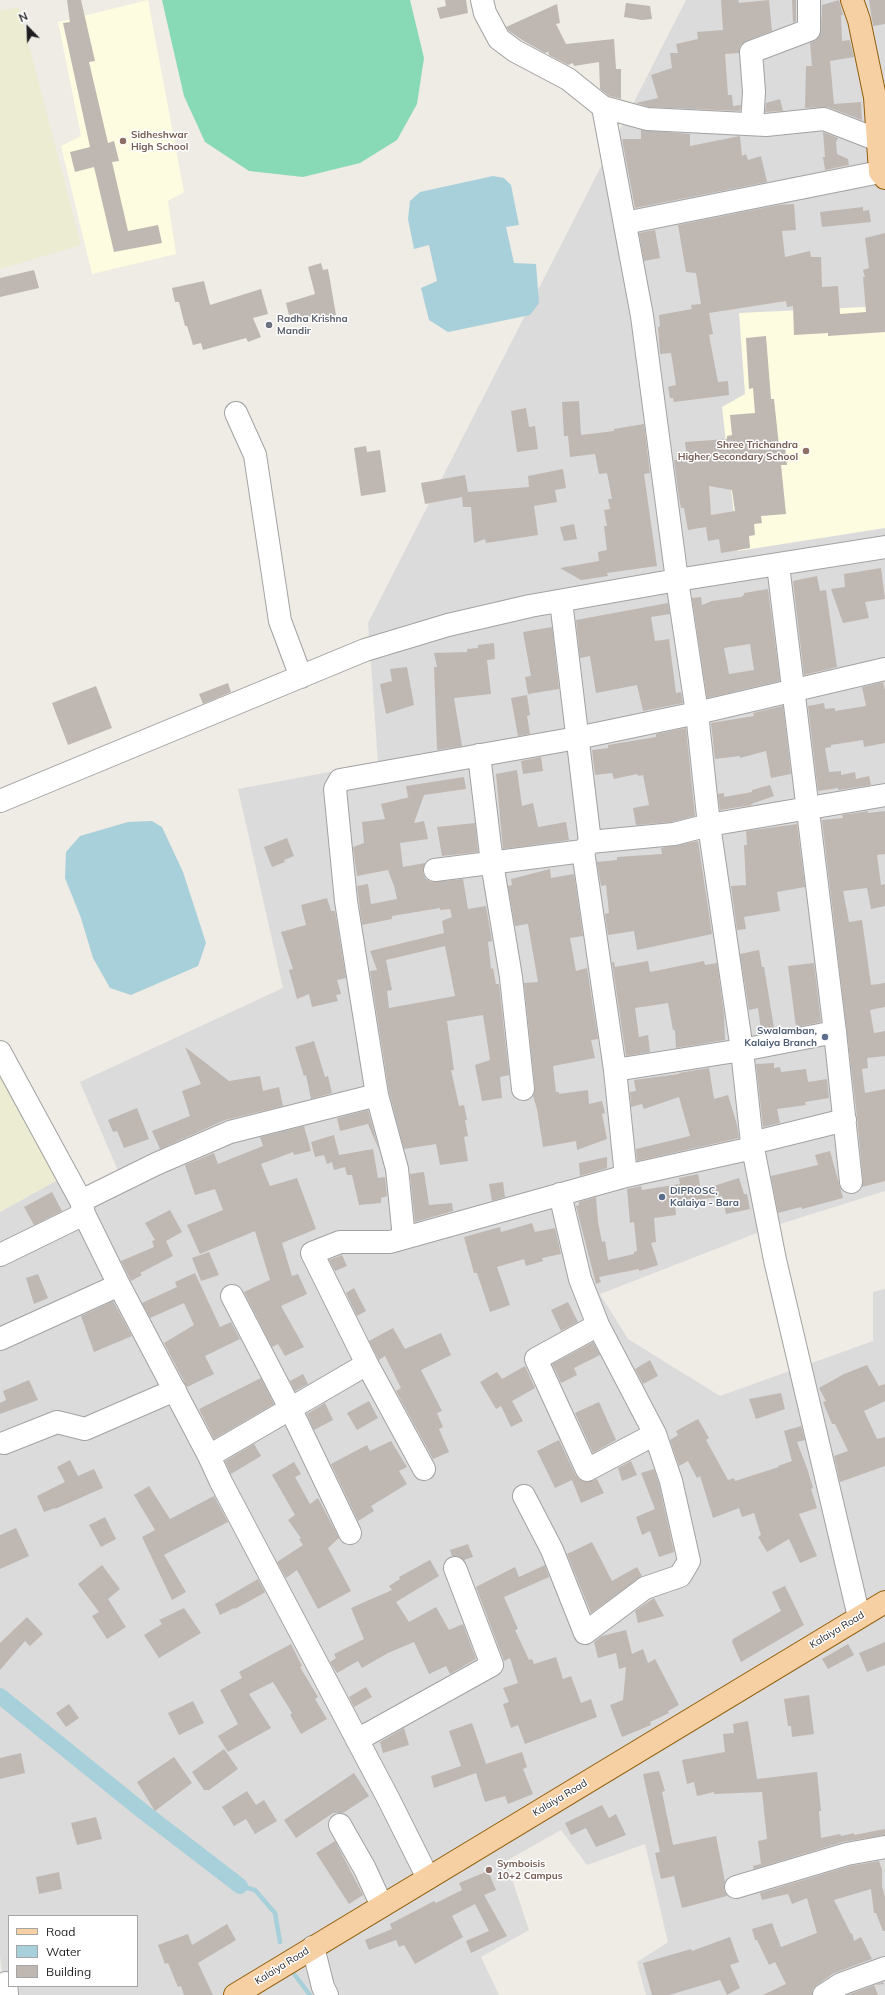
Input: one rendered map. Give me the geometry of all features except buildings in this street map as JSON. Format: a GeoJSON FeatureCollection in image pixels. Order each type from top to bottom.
{"type":"FeatureCollection","features":[{"type":"Feature","properties":{"kind":"main road"},"geometry":{"type":"LineString","coordinates":[[852,0],[859,20],[875,97],[878,140],[883,175]]}},
{"type":"Feature","properties":{"kind":"main road","name":"Kalaiya Road"},"geometry":{"type":"LineString","coordinates":[[235,1995],[885,1602]]}},
{"type":"Feature","properties":{"kind":"street"},"geometry":{"type":"LineString","coordinates":[[482,0],[485,13],[499,39],[514,51],[568,79],[603,107],[647,119],[766,125],[824,119],[878,140]]}},
{"type":"Feature","properties":{"kind":"street"},"geometry":{"type":"LineString","coordinates":[[752,124],[754,92],[751,52],[809,30],[809,0]]}},
{"type":"Feature","properties":{"kind":"street"},"geometry":{"type":"LineString","coordinates":[[603,107],[642,316],[677,580],[697,713],[710,825],[742,1050],[753,1145],[777,1268],[859,1617]]}},
{"type":"Feature","properties":{"kind":"street"},"geometry":{"type":"LineString","coordinates":[[624,223],[883,175]]}},
{"type":"Feature","properties":{"kind":"street"},"geometry":{"type":"LineString","coordinates":[[236,413],[255,455],[280,621],[301,677]]}},
{"type":"Feature","properties":{"kind":"street"},"geometry":{"type":"LineString","coordinates":[[0,800],[365,650],[448,626],[561,601],[677,580],[885,547]]}},
{"type":"Feature","properties":{"kind":"street"},"geometry":{"type":"LineString","coordinates":[[778,565],[835,1032],[851,1182]]}},
{"type":"Feature","properties":{"kind":"street"},"geometry":{"type":"LineString","coordinates":[[561,601],[577,738],[586,846],[615,1070],[626,1176]]}},
{"type":"Feature","properties":{"kind":"street"},"geometry":{"type":"LineString","coordinates":[[404,1238],[397,1169],[377,1095],[346,902],[335,789],[340,780],[577,738],[697,713],[885,669]]}},
{"type":"Feature","properties":{"kind":"street"},"geometry":{"type":"LineString","coordinates":[[479,755],[492,863],[511,977],[523,1089]]}},
{"type":"Feature","properties":{"kind":"street"},"geometry":{"type":"LineString","coordinates":[[435,870],[492,863],[586,846],[674,834],[710,825],[885,795]]}},
{"type":"Feature","properties":{"kind":"street"},"geometry":{"type":"LineString","coordinates":[[615,1070],[742,1050],[835,1032]]}},
{"type":"Feature","properties":{"kind":"street"},"geometry":{"type":"LineString","coordinates":[[0,1052],[82,1207],[119,1285],[175,1390],[221,1482],[428,1878]]}},
{"type":"Feature","properties":{"kind":"street"},"geometry":{"type":"LineString","coordinates":[[0,1255],[156,1164],[230,1132],[377,1095]]}},
{"type":"Feature","properties":{"kind":"street"},"geometry":{"type":"LineString","coordinates":[[424,1469],[367,1364],[312,1253],[340,1242],[390,1242],[626,1176],[753,1145],[845,1120]]}},
{"type":"Feature","properties":{"kind":"street"},"geometry":{"type":"LineString","coordinates":[[524,1496],[552,1550],[585,1633],[646,1588],[680,1576],[688,1561],[671,1481],[655,1434],[598,1324],[580,1279],[560,1194]]}},
{"type":"Feature","properties":{"kind":"street"},"geometry":{"type":"LineString","coordinates":[[0,1339],[119,1285]]}},
{"type":"Feature","properties":{"kind":"street"},"geometry":{"type":"LineString","coordinates":[[232,1296],[290,1408],[350,1533]]}},
{"type":"Feature","properties":{"kind":"street"},"geometry":{"type":"LineString","coordinates":[[598,1324],[536,1359],[587,1470],[655,1434]]}},
{"type":"Feature","properties":{"kind":"street"},"geometry":{"type":"LineString","coordinates":[[209,1456],[367,1364]]}},
{"type":"Feature","properties":{"kind":"street"},"geometry":{"type":"LineString","coordinates":[[4,1443],[57,1422],[85,1430],[175,1390]]}},
{"type":"Feature","properties":{"kind":"street"},"geometry":{"type":"LineString","coordinates":[[357,1740],[492,1665],[455,1568]]}},
{"type":"Feature","properties":{"kind":"street"},"geometry":{"type":"LineString","coordinates":[[340,1825],[365,1869],[382,1906]]}},
{"type":"Feature","properties":{"kind":"street"},"geometry":{"type":"LineString","coordinates":[[736,1887],[847,1854],[885,1847]]}},
{"type":"Feature","properties":{"kind":"street"},"geometry":{"type":"LineString","coordinates":[[313,1947],[323,1987],[327,1995]]}},
{"type":"Feature","properties":{"kind":"street"},"geometry":{"type":"LineString","coordinates":[[824,1995],[841,1984],[885,1968]]}},
{"type":"Feature","properties":{"kind":"shaded area","name":"Sidheshwar High School"},"geometry":{"type":"Polygon","coordinates":[[[148,0],[184,192],[168,201],[176,254],[92,274],[61,146],[81,136],[58,22],[148,0]]]}},
{"type":"Feature","properties":{"kind":"shaded area"},"geometry":{"type":"Polygon","coordinates":[[[686,0],[885,0],[885,1191],[780,1224],[600,1294],[628,1339],[720,1396],[873,1341],[873,1292],[885,1289],[885,1995],[646,1995],[637,1962],[668,1942],[645,1844],[587,1865],[561,1830],[506,1861],[529,1930],[481,1957],[499,1995],[0,1995],[4,1988],[0,1956],[0,1212],[61,1178],[88,1187],[119,1173],[80,1082],[283,988],[238,789],[378,763],[368,623],[686,0]]]}},
{"type":"Feature","properties":{"kind":"shaded area"},"geometry":{"type":"Polygon","coordinates":[[[19,7],[81,245],[0,269],[0,11],[19,7]]]}},
{"type":"Feature","properties":{"kind":"shaded area","name":"Shree Trichandra Higher Secondary School"},"geometry":{"type":"Polygon","coordinates":[[[885,306],[885,528],[738,551],[722,407],[745,394],[739,313],[885,306]]]}},
{"type":"Feature","properties":{"kind":"shaded area"},"geometry":{"type":"Polygon","coordinates":[[[0,1063],[61,1178],[0,1212],[0,1063]]]}},
{"type":"Feature","properties":{"kind":"green space"},"geometry":{"type":"Polygon","coordinates":[[[162,0],[410,0],[424,58],[417,104],[397,140],[360,163],[303,177],[249,171],[205,142],[184,96],[162,0]]]}},
{"type":"Feature","properties":{"kind":"water"},"geometry":{"type":"Polygon","coordinates":[[[493,176],[504,178],[511,185],[519,225],[506,227],[514,263],[536,264],[539,303],[530,315],[448,332],[429,320],[421,288],[437,281],[429,245],[414,249],[408,219],[410,201],[420,192],[493,176]]]}},
{"type":"Feature","properties":{"kind":"water"},"geometry":{"type":"Polygon","coordinates":[[[152,821],[162,827],[183,872],[206,943],[198,966],[131,995],[110,988],[93,958],[81,918],[65,878],[66,852],[80,836],[128,822],[152,821]]]}},
{"type":"Feature","properties":{"kind":"waterway"},"geometry":{"type":"LineString","coordinates":[[0,1696],[141,1810],[240,1886]]}},
{"type":"Feature","properties":{"kind":"waterway"},"geometry":{"type":"LineString","coordinates":[[240,1886],[255,1890],[275,1913],[280,1942]]}},
{"type":"Feature","properties":{"kind":"waterway"},"geometry":{"type":"LineString","coordinates":[[294,1974],[310,1995]]}},
{"type":"Feature","properties":{"kind":"place","name":"Sidheshwar High School"},"geometry":{"type":"Point","coordinates":[123,141]}},
{"type":"Feature","properties":{"kind":"place","name":"Radha Krishna Mandir"},"geometry":{"type":"Point","coordinates":[269,325]}},
{"type":"Feature","properties":{"kind":"place","name":"Shree Trichandra Higher Secondary School"},"geometry":{"type":"Point","coordinates":[806,451]}},
{"type":"Feature","properties":{"kind":"place","name":"Swalamban, Kalaiya Branch"},"geometry":{"type":"Point","coordinates":[825,1037]}},
{"type":"Feature","properties":{"kind":"place","name":"DIPROSC, Kalaiya - Bara"},"geometry":{"type":"Point","coordinates":[662,1197]}},
{"type":"Feature","properties":{"kind":"place","name":"Symboisis 10+2 Campus"},"geometry":{"type":"Point","coordinates":[489,1870]}}]}
